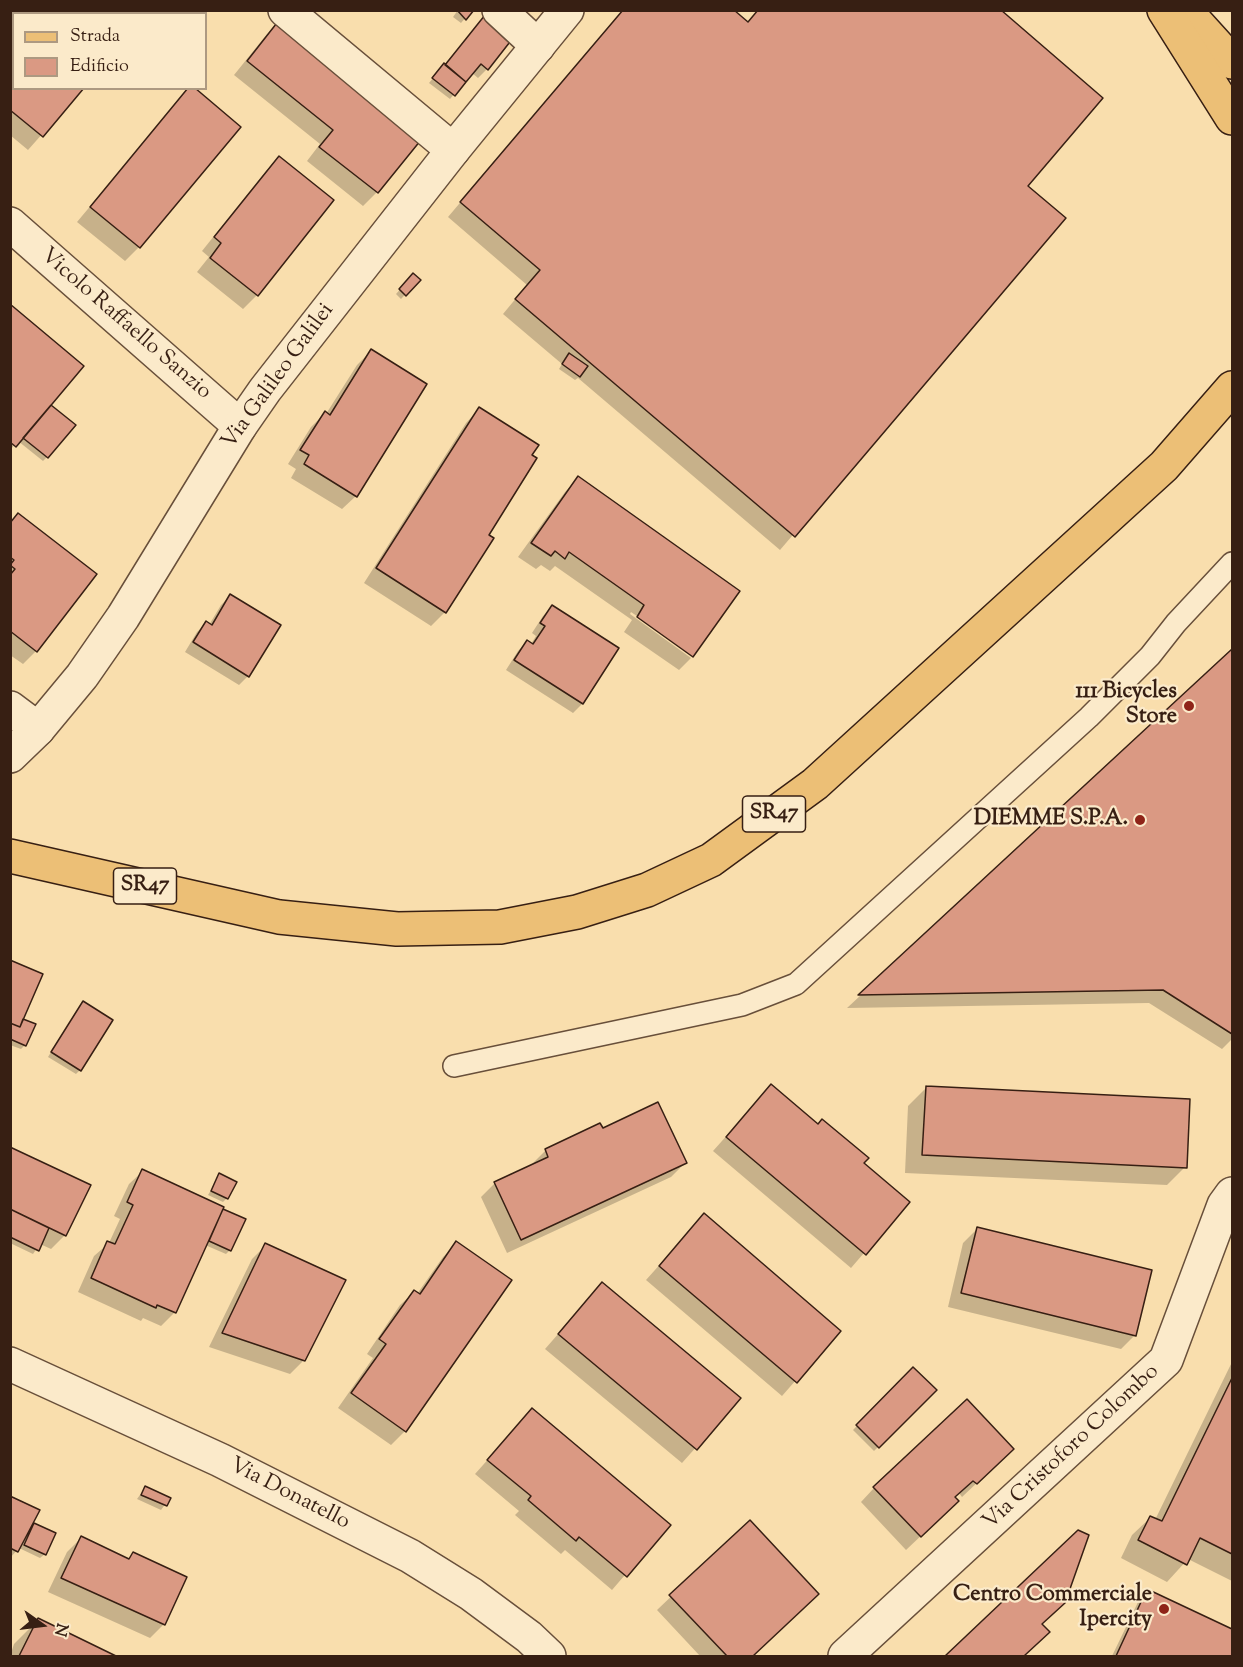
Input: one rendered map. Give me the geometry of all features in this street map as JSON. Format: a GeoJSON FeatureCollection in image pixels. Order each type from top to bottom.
{"type":"FeatureCollection","features":[{"type":"Feature","properties":{"kind":"main road"},"geometry":{"type":"LineString","coordinates":[[1164,10],[1233,118]]}},
{"type":"Feature","properties":{"kind":"main road"},"geometry":{"type":"LineString","coordinates":[[1185,10],[1233,62]]}},
{"type":"Feature","properties":{"kind":"main road","name":"SR47"},"geometry":{"type":"LineString","coordinates":[[10,856],[279,917],[397,929],[500,927],[577,912],[647,890],[711,860],[815,784],[1164,466],[1233,388]]}},
{"type":"Feature","properties":{"kind":"main road","name":"SR47"},"geometry":{"type":"LineString","coordinates":[[1164,466],[1233,424]]}},
{"type":"Feature","properties":{"kind":"street"},"geometry":{"type":"LineString","coordinates":[[285,10],[453,150]]}},
{"type":"Feature","properties":{"kind":"street"},"geometry":{"type":"LineString","coordinates":[[499,10],[538,46]]}},
{"type":"Feature","properties":{"kind":"street","name":"Via Galileo Galilei"},"geometry":{"type":"LineString","coordinates":[[10,756],[38,729],[82,676],[123,617],[240,426],[265,390],[453,150],[567,10]]}},
{"type":"Feature","properties":{"kind":"street","name":"Vicolo Raffaello Sanzio"},"geometry":{"type":"LineString","coordinates":[[10,224],[240,426]]}},
{"type":"Feature","properties":{"kind":"street"},"geometry":{"type":"LineString","coordinates":[[10,708],[38,729]]}},
{"type":"Feature","properties":{"kind":"street","name":"Via Cristoforo Colombo"},"geometry":{"type":"LineString","coordinates":[[845,1656],[1166,1360],[1224,1204],[1233,1194]]}},
{"type":"Feature","properties":{"kind":"street","name":"Via Donatello"},"geometry":{"type":"LineString","coordinates":[[10,1364],[220,1460],[410,1556],[471,1594],[529,1637],[549,1656]]}},
{"type":"Feature","properties":{"kind":"lane"},"geometry":{"type":"LineString","coordinates":[[454,1066],[742,1005],[796,984],[1089,717],[1150,656],[1176,623],[1233,563]]}},
{"type":"Feature","properties":{"kind":"building"},"geometry":{"type":"Polygon","coordinates":[[[10,10],[65,10],[67,12],[12,12],[12,90],[82,90],[43,137],[10,110],[10,10]]]}},
{"type":"Feature","properties":{"kind":"building"},"geometry":{"type":"Polygon","coordinates":[[[130,10],[149,10],[148,12],[130,10]]]}},
{"type":"Feature","properties":{"kind":"building"},"geometry":{"type":"Polygon","coordinates":[[[457,10],[474,10],[466,20],[457,10]]]}},
{"type":"Feature","properties":{"kind":"building"},"geometry":{"type":"Polygon","coordinates":[[[623,10],[734,10],[748,22],[758,10],[1001,10],[1103,98],[1028,186],[1066,218],[795,537],[515,299],[540,270],[460,202],[623,10]]]}},
{"type":"Feature","properties":{"kind":"building"},"geometry":{"type":"Polygon","coordinates":[[[485,15],[513,38],[488,70],[481,64],[466,82],[445,65],[485,15]]]}},
{"type":"Feature","properties":{"kind":"building"},"geometry":{"type":"Polygon","coordinates":[[[280,19],[425,135],[378,193],[319,147],[333,130],[247,61],[280,19]]]}},
{"type":"Feature","properties":{"kind":"building"},"geometry":{"type":"Polygon","coordinates":[[[444,63],[466,82],[455,96],[432,78],[444,63]]]}},
{"type":"Feature","properties":{"kind":"building"},"geometry":{"type":"Polygon","coordinates":[[[186,90],[197,90],[241,127],[140,248],[90,207],[186,90]]]}},
{"type":"Feature","properties":{"kind":"building"},"geometry":{"type":"Polygon","coordinates":[[[279,156],[334,200],[258,296],[210,258],[221,243],[214,237],[279,156]]]}},
{"type":"Feature","properties":{"kind":"building"},"geometry":{"type":"Polygon","coordinates":[[[413,273],[421,280],[406,296],[399,289],[413,273]]]}},
{"type":"Feature","properties":{"kind":"building"},"geometry":{"type":"Polygon","coordinates":[[[10,304],[84,366],[16,447],[10,442],[10,304]]]}},
{"type":"Feature","properties":{"kind":"building"},"geometry":{"type":"Polygon","coordinates":[[[371,349],[427,384],[357,497],[304,464],[309,455],[300,450],[325,411],[330,415],[371,349]]]}},
{"type":"Feature","properties":{"kind":"building"},"geometry":{"type":"Polygon","coordinates":[[[569,353],[588,366],[580,377],[562,364],[569,353]]]}},
{"type":"Feature","properties":{"kind":"building"},"geometry":{"type":"Polygon","coordinates":[[[51,405],[76,425],[48,458],[23,438],[51,405]]]}},
{"type":"Feature","properties":{"kind":"building"},"geometry":{"type":"Polygon","coordinates":[[[479,407],[539,445],[532,455],[537,458],[489,535],[494,538],[446,613],[376,568],[479,407]]]}},
{"type":"Feature","properties":{"kind":"building"},"geometry":{"type":"Polygon","coordinates":[[[578,476],[740,591],[693,657],[637,617],[644,605],[569,552],[565,559],[555,551],[551,556],[531,543],[578,476]]]}},
{"type":"Feature","properties":{"kind":"building"},"geometry":{"type":"Polygon","coordinates":[[[18,513],[97,574],[37,652],[10,631],[10,575],[15,569],[10,565],[14,560],[10,557],[10,523],[18,513]]]}},
{"type":"Feature","properties":{"kind":"building"},"geometry":{"type":"Polygon","coordinates":[[[230,594],[281,625],[249,677],[193,642],[206,621],[212,625],[230,594]]]}},
{"type":"Feature","properties":{"kind":"building"},"geometry":{"type":"Polygon","coordinates":[[[552,605],[619,648],[583,704],[514,660],[527,640],[533,644],[545,626],[540,623],[552,605]]]}},
{"type":"Feature","properties":{"kind":"building","name":"DIEMME S.P.A."},"geometry":{"type":"Polygon","coordinates":[[[1232,649],[1232,1034],[1163,990],[858,995],[1232,649]]]}},
{"type":"Feature","properties":{"kind":"building"},"geometry":{"type":"Polygon","coordinates":[[[10,960],[43,974],[20,1027],[10,1023],[10,960]]]}},
{"type":"Feature","properties":{"kind":"building"},"geometry":{"type":"Polygon","coordinates":[[[83,1001],[113,1020],[81,1071],[51,1052],[83,1001]]]}},
{"type":"Feature","properties":{"kind":"building"},"geometry":{"type":"Polygon","coordinates":[[[23,1019],[36,1024],[26,1046],[10,1039],[10,1023],[20,1027],[23,1019]]]}},
{"type":"Feature","properties":{"kind":"building"},"geometry":{"type":"Polygon","coordinates":[[[771,1084],[818,1124],[822,1119],[869,1158],[864,1163],[910,1202],[866,1255],[726,1137],[771,1084]]]}},
{"type":"Feature","properties":{"kind":"building"},"geometry":{"type":"Polygon","coordinates":[[[926,1086],[1190,1099],[1187,1168],[922,1155],[926,1086]]]}},
{"type":"Feature","properties":{"kind":"building"},"geometry":{"type":"Polygon","coordinates":[[[658,1102],[687,1163],[521,1240],[494,1182],[548,1157],[545,1149],[600,1123],[603,1128],[658,1102]]]}},
{"type":"Feature","properties":{"kind":"building"},"geometry":{"type":"Polygon","coordinates":[[[10,1147],[91,1185],[66,1236],[10,1209],[10,1147]]]}},
{"type":"Feature","properties":{"kind":"building"},"geometry":{"type":"Polygon","coordinates":[[[142,1169],[224,1207],[176,1313],[157,1305],[156,1308],[91,1278],[107,1241],[115,1244],[133,1205],[127,1202],[142,1169]]]}},
{"type":"Feature","properties":{"kind":"building"},"geometry":{"type":"Polygon","coordinates":[[[219,1173],[237,1182],[228,1199],[211,1191],[219,1173]]]}},
{"type":"Feature","properties":{"kind":"building"},"geometry":{"type":"Polygon","coordinates":[[[10,1209],[49,1228],[39,1251],[10,1237],[10,1209]]]}},
{"type":"Feature","properties":{"kind":"building"},"geometry":{"type":"Polygon","coordinates":[[[223,1209],[246,1219],[231,1251],[209,1241],[223,1209]]]}},
{"type":"Feature","properties":{"kind":"building"},"geometry":{"type":"Polygon","coordinates":[[[704,1213],[841,1331],[797,1383],[659,1266],[704,1213]]]}},
{"type":"Feature","properties":{"kind":"building"},"geometry":{"type":"Polygon","coordinates":[[[977,1227],[1152,1270],[1136,1336],[961,1293],[977,1227]]]}},
{"type":"Feature","properties":{"kind":"building"},"geometry":{"type":"Polygon","coordinates":[[[456,1241],[512,1280],[406,1432],[351,1393],[386,1344],[379,1339],[414,1290],[420,1294],[456,1241]]]}},
{"type":"Feature","properties":{"kind":"building"},"geometry":{"type":"Polygon","coordinates":[[[265,1243],[346,1280],[305,1361],[222,1333],[265,1243]]]}},
{"type":"Feature","properties":{"kind":"building"},"geometry":{"type":"Polygon","coordinates":[[[602,1282],[741,1398],[697,1450],[558,1334],[602,1282]]]}},
{"type":"Feature","properties":{"kind":"building"},"geometry":{"type":"Polygon","coordinates":[[[913,1367],[937,1390],[879,1448],[856,1425],[913,1367]]]}},
{"type":"Feature","properties":{"kind":"building"},"geometry":{"type":"Polygon","coordinates":[[[1232,1378],[1232,1554],[1200,1538],[1187,1565],[1138,1540],[1150,1516],[1162,1521],[1232,1378]]]}},
{"type":"Feature","properties":{"kind":"building"},"geometry":{"type":"Polygon","coordinates":[[[967,1399],[1014,1449],[977,1484],[973,1481],[955,1497],[959,1501],[921,1537],[873,1487],[967,1399]]]}},
{"type":"Feature","properties":{"kind":"building"},"geometry":{"type":"Polygon","coordinates":[[[532,1408],[671,1525],[627,1577],[579,1537],[576,1541],[528,1500],[531,1496],[487,1460],[532,1408]]]}},
{"type":"Feature","properties":{"kind":"building"},"geometry":{"type":"Polygon","coordinates":[[[145,1486],[171,1498],[167,1506],[141,1495],[145,1486]]]}},
{"type":"Feature","properties":{"kind":"building"},"geometry":{"type":"Polygon","coordinates":[[[10,1496],[40,1510],[18,1552],[10,1548],[10,1496]]]}},
{"type":"Feature","properties":{"kind":"building"},"geometry":{"type":"Polygon","coordinates":[[[750,1520],[819,1594],[753,1656],[727,1656],[669,1595],[750,1520]]]}},
{"type":"Feature","properties":{"kind":"building"},"geometry":{"type":"Polygon","coordinates":[[[34,1523],[56,1533],[46,1555],[24,1545],[34,1523]]]}},
{"type":"Feature","properties":{"kind":"building"},"geometry":{"type":"Polygon","coordinates":[[[1078,1530],[1089,1535],[1065,1603],[1042,1624],[1050,1632],[1024,1656],[945,1656],[1078,1530]]]}},
{"type":"Feature","properties":{"kind":"building"},"geometry":{"type":"Polygon","coordinates":[[[81,1536],[129,1559],[133,1552],[187,1577],[165,1625],[61,1578],[81,1536]]]}},
{"type":"Feature","properties":{"kind":"building","name":"Centro Commerciale Ipercity"},"geometry":{"type":"Polygon","coordinates":[[[1147,1589],[1232,1629],[1232,1656],[1116,1656],[1147,1589]]]}},
{"type":"Feature","properties":{"kind":"building"},"geometry":{"type":"Polygon","coordinates":[[[38,1618],[116,1656],[19,1656],[38,1618]]]}},
{"type":"Feature","properties":{"kind":"place","name":"111 Bicycles Store"},"geometry":{"type":"Point","coordinates":[1189,706]}},
{"type":"Feature","properties":{"kind":"place","name":"DIEMME S.P.A."},"geometry":{"type":"Point","coordinates":[1140,820]}},
{"type":"Feature","properties":{"kind":"place","name":"Centro Commerciale Ipercity"},"geometry":{"type":"Point","coordinates":[1164,1609]}}]}
